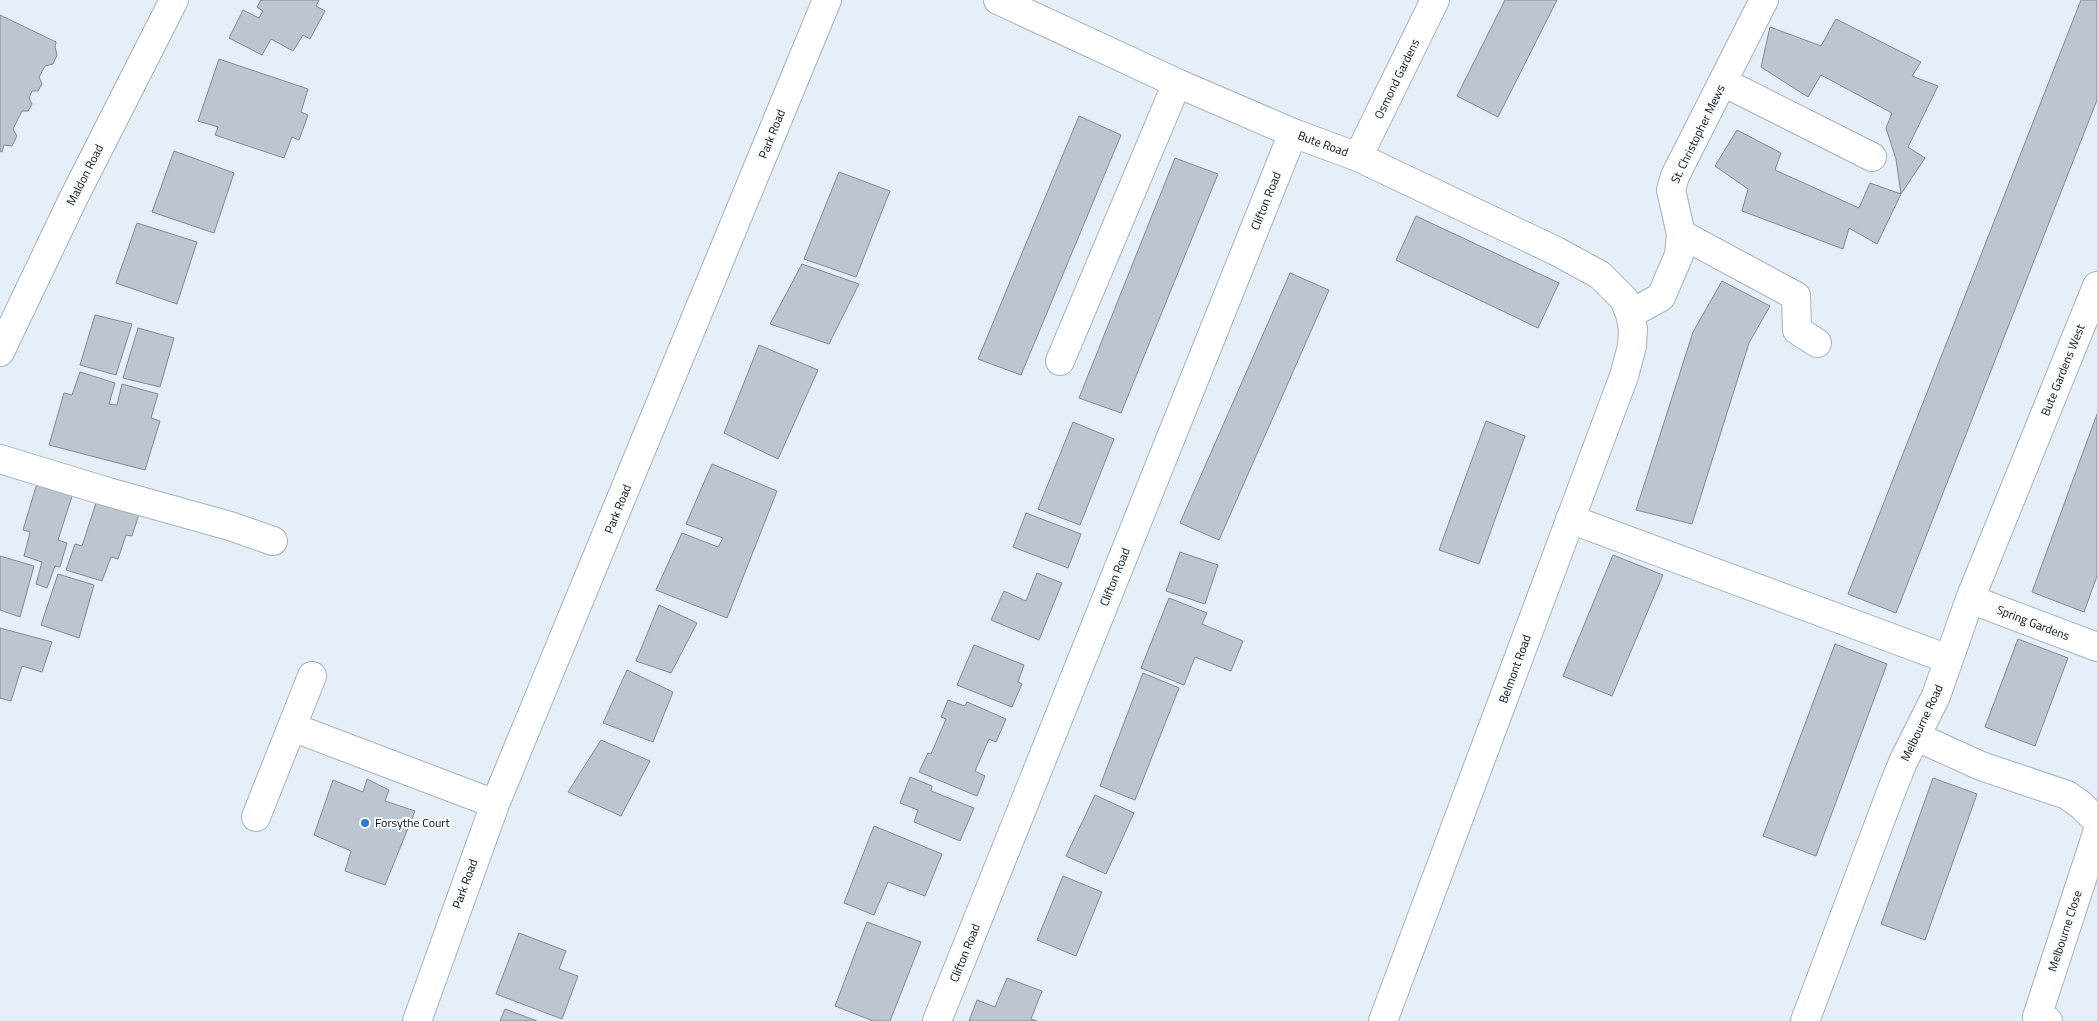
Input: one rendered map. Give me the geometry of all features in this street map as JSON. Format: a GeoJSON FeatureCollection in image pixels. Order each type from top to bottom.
{"type":"FeatureCollection","features":[{"type":"Feature","properties":{"kind":"street","name":"Maldon Road"},"geometry":{"type":"LineString","coordinates":[[0,352],[73,199],[174,0]]}},
{"type":"Feature","properties":{"kind":"street","name":"Park Road"},"geometry":{"type":"LineString","coordinates":[[417,1021],[494,804],[828,0]]}},
{"type":"Feature","properties":{"kind":"street","name":"Bute Road"},"geometry":{"type":"LineString","coordinates":[[998,0],[1177,83],[1293,133],[1358,158],[1582,264],[1600,275],[1614,288],[1624,299],[1630,314]]}},
{"type":"Feature","properties":{"kind":"street","name":"Osmond Gardens"},"geometry":{"type":"LineString","coordinates":[[1358,158],[1435,0]]}},
{"type":"Feature","properties":{"kind":"street","name":"St. Christopher Mews"},"geometry":{"type":"LineString","coordinates":[[1630,314],[1661,297],[1679,255],[1681,234],[1671,190],[1675,176],[1764,0]]}},
{"type":"Feature","properties":{"kind":"street"},"geometry":{"type":"LineString","coordinates":[[1723,82],[1872,157]]}},
{"type":"Feature","properties":{"kind":"street"},"geometry":{"type":"LineString","coordinates":[[1060,361],[1177,83]]}},
{"type":"Feature","properties":{"kind":"street","name":"Clifton Road"},"geometry":{"type":"LineString","coordinates":[[937,1021],[1293,133]]}},
{"type":"Feature","properties":{"kind":"street"},"geometry":{"type":"LineString","coordinates":[[1681,234],[1796,296],[1797,330],[1817,343]]}},
{"type":"Feature","properties":{"kind":"street","name":"Bute Gardens West"},"geometry":{"type":"LineString","coordinates":[[2040,426],[2097,286]]}},
{"type":"Feature","properties":{"kind":"street","name":"Belmont Road"},"geometry":{"type":"LineString","coordinates":[[1384,1021],[1624,376],[1632,346],[1633,329],[1630,314]]}},
{"type":"Feature","properties":{"kind":"street","name":"Melbourne Road"},"geometry":{"type":"LineString","coordinates":[[1805,1021],[1891,792],[1903,762],[1936,696],[1970,599],[2040,426]]}},
{"type":"Feature","properties":{"kind":"street"},"geometry":{"type":"LineString","coordinates":[[0,459],[230,526],[273,541]]}},
{"type":"Feature","properties":{"kind":"street"},"geometry":{"type":"LineString","coordinates":[[1570,520],[1948,659]]}},
{"type":"Feature","properties":{"kind":"street","name":"Spring Gardens"},"geometry":{"type":"LineString","coordinates":[[1970,599],[2097,647]]}},
{"type":"Feature","properties":{"kind":"street"},"geometry":{"type":"LineString","coordinates":[[256,817],[312,676]]}},
{"type":"Feature","properties":{"kind":"street"},"geometry":{"type":"LineString","coordinates":[[292,727],[494,804]]}},
{"type":"Feature","properties":{"kind":"street"},"geometry":{"type":"LineString","coordinates":[[1917,737],[1981,766],[2067,795],[2081,805],[2097,821]]}},
{"type":"Feature","properties":{"kind":"street","name":"Melbourne Close"},"geometry":{"type":"LineString","coordinates":[[2048,1021],[2037,1017],[2097,833]]}},
{"type":"Feature","properties":{"kind":"building"},"geometry":{"type":"Polygon","coordinates":[[[261,0],[319,0],[316,6],[325,11],[310,39],[303,35],[293,51],[271,39],[262,55],[229,38],[243,10],[259,18],[263,11],[257,7],[261,0]]]}},
{"type":"Feature","properties":{"kind":"building"},"geometry":{"type":"Polygon","coordinates":[[[1505,0],[1557,0],[1498,117],[1457,96],[1505,0]]]}},
{"type":"Feature","properties":{"kind":"building"},"geometry":{"type":"Polygon","coordinates":[[[2081,0],[2097,0],[2097,100],[1896,613],[1848,594],[2081,0]]]}},
{"type":"Feature","properties":{"kind":"building"},"geometry":{"type":"Polygon","coordinates":[[[0,15],[56,42],[57,55],[53,64],[45,66],[39,77],[42,84],[38,91],[32,91],[29,98],[32,104],[28,111],[22,111],[13,129],[17,136],[12,146],[4,145],[2,152],[0,151],[0,15]]]}},
{"type":"Feature","properties":{"kind":"building"},"geometry":{"type":"Polygon","coordinates":[[[1836,19],[1921,62],[1912,76],[1938,86],[1908,147],[1925,158],[1901,194],[1896,159],[1886,128],[1892,113],[1821,75],[1808,97],[1761,67],[1770,27],[1821,46],[1836,19]]]}},
{"type":"Feature","properties":{"kind":"building"},"geometry":{"type":"Polygon","coordinates":[[[219,59],[308,89],[301,112],[308,115],[299,140],[292,137],[284,158],[215,135],[218,127],[198,121],[219,59]]]}},
{"type":"Feature","properties":{"kind":"building"},"geometry":{"type":"Polygon","coordinates":[[[1079,116],[1121,135],[1021,375],[978,359],[1079,116]]]}},
{"type":"Feature","properties":{"kind":"building"},"geometry":{"type":"Polygon","coordinates":[[[1737,130],[1781,153],[1775,170],[1859,208],[1870,183],[1901,194],[1877,244],[1849,228],[1843,249],[1742,211],[1748,189],[1715,166],[1737,130]]]}},
{"type":"Feature","properties":{"kind":"building"},"geometry":{"type":"Polygon","coordinates":[[[174,151],[234,173],[214,233],[152,212],[174,151]]]}},
{"type":"Feature","properties":{"kind":"building"},"geometry":{"type":"Polygon","coordinates":[[[1175,158],[1218,174],[1121,413],[1079,398],[1175,158]]]}},
{"type":"Feature","properties":{"kind":"building"},"geometry":{"type":"Polygon","coordinates":[[[839,172],[890,191],[856,277],[804,259],[839,172]]]}},
{"type":"Feature","properties":{"kind":"building"},"geometry":{"type":"Polygon","coordinates":[[[1416,216],[1559,283],[1538,328],[1396,260],[1416,216]]]}},
{"type":"Feature","properties":{"kind":"building"},"geometry":{"type":"Polygon","coordinates":[[[137,223],[197,242],[177,304],[116,283],[137,223]]]}},
{"type":"Feature","properties":{"kind":"building"},"geometry":{"type":"Polygon","coordinates":[[[802,264],[859,284],[829,344],[770,324],[802,264]]]}},
{"type":"Feature","properties":{"kind":"building"},"geometry":{"type":"Polygon","coordinates":[[[1290,273],[1329,290],[1219,540],[1180,523],[1290,273]]]}},
{"type":"Feature","properties":{"kind":"building"},"geometry":{"type":"Polygon","coordinates":[[[1722,281],[1770,306],[1749,343],[1692,524],[1636,510],[1693,332],[1722,281]]]}},
{"type":"Feature","properties":{"kind":"building"},"geometry":{"type":"Polygon","coordinates":[[[95,315],[132,324],[116,375],[80,365],[95,315]]]}},
{"type":"Feature","properties":{"kind":"building"},"geometry":{"type":"Polygon","coordinates":[[[138,328],[174,338],[160,387],[123,378],[138,328]]]}},
{"type":"Feature","properties":{"kind":"building"},"geometry":{"type":"Polygon","coordinates":[[[759,345],[818,370],[778,459],[724,433],[759,345]]]}},
{"type":"Feature","properties":{"kind":"building"},"geometry":{"type":"Polygon","coordinates":[[[80,372],[115,383],[109,404],[117,405],[122,384],[158,394],[151,418],[160,421],[145,470],[49,445],[64,393],[72,395],[80,372]]]}},
{"type":"Feature","properties":{"kind":"building"},"geometry":{"type":"Polygon","coordinates":[[[2097,414],[2097,576],[2084,612],[2032,592],[2097,414]]]}},
{"type":"Feature","properties":{"kind":"building"},"geometry":{"type":"Polygon","coordinates":[[[1486,421],[1525,436],[1479,564],[1439,550],[1486,421]]]}},
{"type":"Feature","properties":{"kind":"building"},"geometry":{"type":"Polygon","coordinates":[[[1073,422],[1114,439],[1080,525],[1038,509],[1073,422]]]}},
{"type":"Feature","properties":{"kind":"building"},"geometry":{"type":"Polygon","coordinates":[[[712,464],[777,491],[727,618],[656,590],[682,533],[718,547],[723,538],[686,524],[712,464]]]}},
{"type":"Feature","properties":{"kind":"building"},"geometry":{"type":"Polygon","coordinates":[[[38,480],[74,490],[58,540],[67,543],[60,567],[55,566],[47,588],[36,584],[42,562],[24,556],[30,532],[23,530],[38,480]]]}},
{"type":"Feature","properties":{"kind":"building"},"geometry":{"type":"Polygon","coordinates":[[[98,497],[140,511],[132,536],[126,535],[118,559],[111,557],[102,581],[66,570],[75,544],[82,546],[98,497]]]}},
{"type":"Feature","properties":{"kind":"building"},"geometry":{"type":"Polygon","coordinates":[[[1026,513],[1081,534],[1068,568],[1013,547],[1026,513]]]}},
{"type":"Feature","properties":{"kind":"building"},"geometry":{"type":"Polygon","coordinates":[[[1180,552],[1218,565],[1205,604],[1166,591],[1180,552]]]}},
{"type":"Feature","properties":{"kind":"building"},"geometry":{"type":"Polygon","coordinates":[[[1613,555],[1663,575],[1612,696],[1563,676],[1613,555]]]}},
{"type":"Feature","properties":{"kind":"building"},"geometry":{"type":"Polygon","coordinates":[[[0,556],[34,566],[20,617],[0,610],[0,556]]]}},
{"type":"Feature","properties":{"kind":"building"},"geometry":{"type":"Polygon","coordinates":[[[1037,573],[1062,583],[1039,640],[991,620],[1004,591],[1026,601],[1037,573]]]}},
{"type":"Feature","properties":{"kind":"building"},"geometry":{"type":"Polygon","coordinates":[[[58,574],[94,585],[79,638],[41,625],[58,574]]]}},
{"type":"Feature","properties":{"kind":"building"},"geometry":{"type":"Polygon","coordinates":[[[1169,598],[1207,613],[1202,624],[1243,641],[1231,671],[1195,657],[1184,685],[1141,668],[1169,598]]]}},
{"type":"Feature","properties":{"kind":"building"},"geometry":{"type":"Polygon","coordinates":[[[659,605],[697,623],[671,673],[636,661],[659,605]]]}},
{"type":"Feature","properties":{"kind":"building"},"geometry":{"type":"Polygon","coordinates":[[[0,628],[52,642],[42,672],[22,666],[11,701],[0,698],[0,628]]]}},
{"type":"Feature","properties":{"kind":"building"},"geometry":{"type":"Polygon","coordinates":[[[2018,639],[2068,658],[2035,746],[1985,727],[2018,639]]]}},
{"type":"Feature","properties":{"kind":"building"},"geometry":{"type":"Polygon","coordinates":[[[1835,644],[1887,664],[1816,856],[1763,836],[1835,644]]]}},
{"type":"Feature","properties":{"kind":"building"},"geometry":{"type":"Polygon","coordinates":[[[974,645],[1024,665],[1018,682],[1022,684],[1012,707],[957,685],[974,645]]]}},
{"type":"Feature","properties":{"kind":"building"},"geometry":{"type":"Polygon","coordinates":[[[627,670],[673,692],[653,742],[603,723],[627,670]]]}},
{"type":"Feature","properties":{"kind":"building"},"geometry":{"type":"Polygon","coordinates":[[[1143,673],[1179,688],[1135,800],[1100,786],[1143,673]]]}},
{"type":"Feature","properties":{"kind":"building"},"geometry":{"type":"Polygon","coordinates":[[[948,700],[965,706],[967,702],[1006,719],[996,742],[989,739],[975,771],[985,776],[977,796],[919,772],[928,753],[931,754],[946,719],[941,717],[948,700]]]}},
{"type":"Feature","properties":{"kind":"building"},"geometry":{"type":"Polygon","coordinates":[[[601,740],[650,761],[621,816],[568,792],[601,740]]]}},
{"type":"Feature","properties":{"kind":"building"},"geometry":{"type":"Polygon","coordinates":[[[910,777],[932,786],[931,791],[974,808],[960,841],[914,822],[918,810],[900,803],[910,777]]]}},
{"type":"Feature","properties":{"kind":"building"},"geometry":{"type":"Polygon","coordinates":[[[1933,778],[1977,794],[1925,940],[1881,924],[1933,778]]]}},
{"type":"Feature","properties":{"kind":"building","name":"Forsythe Court"},"geometry":{"type":"Polygon","coordinates":[[[367,779],[389,790],[385,801],[415,811],[385,885],[345,871],[351,851],[314,835],[333,780],[363,792],[367,779]]]}},
{"type":"Feature","properties":{"kind":"building"},"geometry":{"type":"Polygon","coordinates":[[[1095,795],[1134,813],[1106,874],[1066,856],[1095,795]]]}},
{"type":"Feature","properties":{"kind":"building"},"geometry":{"type":"Polygon","coordinates":[[[874,826],[942,854],[925,896],[888,882],[874,915],[844,903],[874,826]]]}},
{"type":"Feature","properties":{"kind":"building"},"geometry":{"type":"Polygon","coordinates":[[[1063,876],[1102,892],[1076,956],[1037,940],[1063,876]]]}},
{"type":"Feature","properties":{"kind":"building"},"geometry":{"type":"Polygon","coordinates":[[[867,922],[921,942],[890,1021],[873,1021],[835,1006],[867,922]]]}},
{"type":"Feature","properties":{"kind":"building"},"geometry":{"type":"Polygon","coordinates":[[[519,933],[566,951],[559,969],[578,976],[562,1019],[496,994],[519,933]]]}},
{"type":"Feature","properties":{"kind":"building"},"geometry":{"type":"Polygon","coordinates":[[[1007,978],[1042,991],[1031,1019],[1037,1021],[969,1021],[977,1000],[995,1007],[1007,978]]]}},
{"type":"Feature","properties":{"kind":"building"},"geometry":{"type":"Polygon","coordinates":[[[505,1009],[537,1021],[500,1021],[505,1009]]]}},
{"type":"Feature","properties":{"kind":"place","name":"Forsythe Court"},"geometry":{"type":"Point","coordinates":[365,823]}}]}
